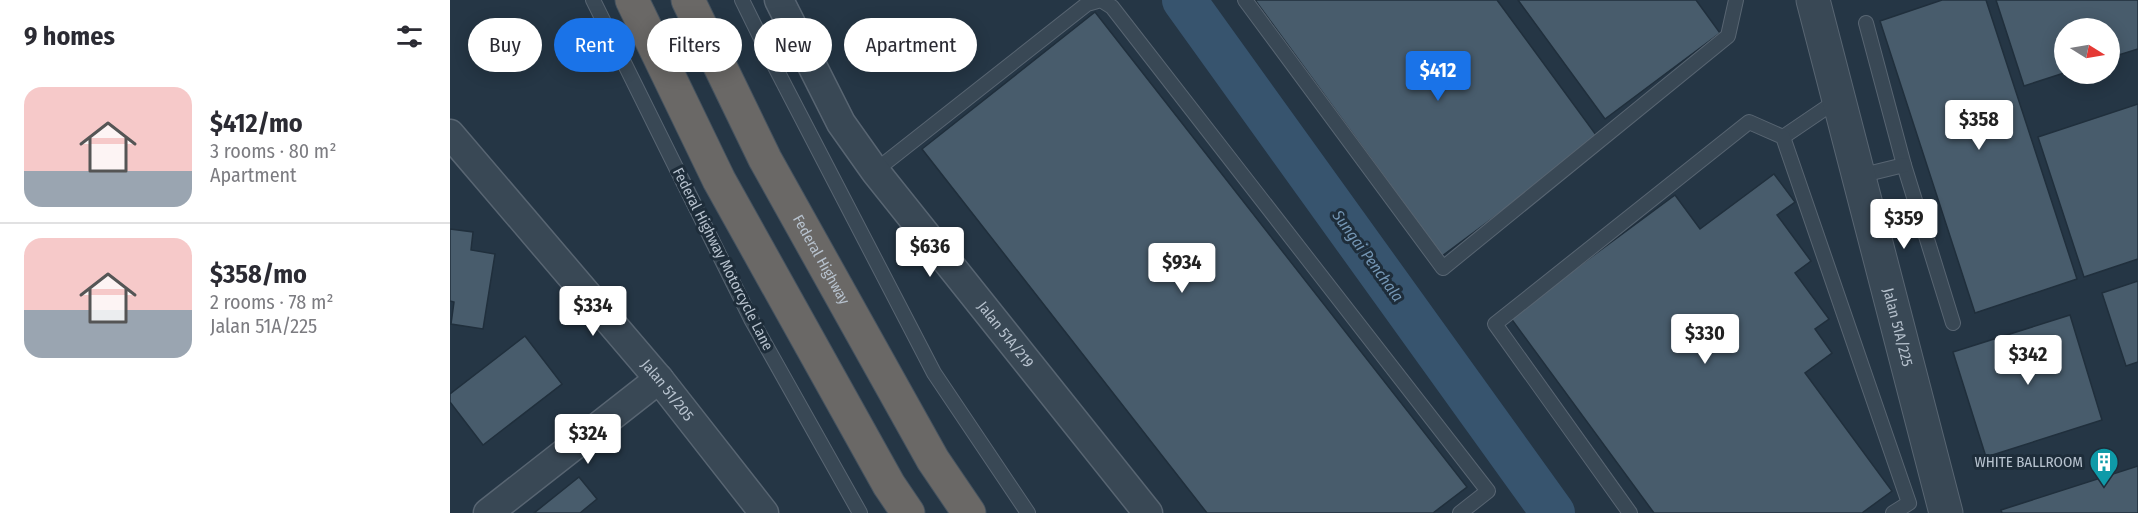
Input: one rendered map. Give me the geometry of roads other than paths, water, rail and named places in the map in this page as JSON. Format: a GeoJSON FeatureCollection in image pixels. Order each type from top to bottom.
{"type":"FeatureCollection","features":[{"type":"Feature","properties":{"kind":"highway"},"geometry":{"type":"LineString","coordinates":[[632,0],[719,180],[883,475],[908,513]]}},
{"type":"Feature","properties":{"kind":"highway","name":"Federal Highway"},"geometry":{"type":"LineString","coordinates":[[688,0],[765,159],[933,460],[969,513]]}},
{"type":"Feature","properties":{"kind":"street","name":"Jalan 51A/219"},"geometry":{"type":"LineString","coordinates":[[779,0],[840,123],[875,171],[1148,513]]}},
{"type":"Feature","properties":{"kind":"street","name":"Jalan 51A/225"},"geometry":{"type":"LineString","coordinates":[[1813,0],[1946,513]]}},
{"type":"Feature","properties":{"kind":"street","name":"Jalan 51/205"},"geometry":{"type":"LineString","coordinates":[[450,134],[659,379],[764,513]]}},
{"type":"Feature","properties":{"kind":"street"},"geometry":{"type":"LineString","coordinates":[[488,513],[659,379]]}},
{"type":"Feature","properties":{"kind":"lane","name":"Federal Highway Motorcycle Lane"},"geometry":{"type":"LineString","coordinates":[[593,0],[751,319],[860,513]]}},
{"type":"Feature","properties":{"kind":"lane"},"geometry":{"type":"LineString","coordinates":[[742,0],[934,373],[1028,513]]}},
{"type":"Feature","properties":{"kind":"lane"},"geometry":{"type":"LineString","coordinates":[[875,171],[1088,4],[1101,0],[1112,7],[1488,491],[1460,513]]}},
{"type":"Feature","properties":{"kind":"lane"},"geometry":{"type":"LineString","coordinates":[[1245,0],[1443,268],[1728,36],[1736,0]]}},
{"type":"Feature","properties":{"kind":"lane"},"geometry":{"type":"LineString","coordinates":[[1866,23],[1904,165],[1953,323]]}},
{"type":"Feature","properties":{"kind":"lane"},"geometry":{"type":"LineString","coordinates":[[1783,137],[1839,99]]}},
{"type":"Feature","properties":{"kind":"lane"},"geometry":{"type":"LineString","coordinates":[[1630,513],[1495,324],[1749,122],[1783,137],[1909,503],[1893,513]]}},
{"type":"Feature","properties":{"kind":"lane"},"geometry":{"type":"LineString","coordinates":[[1859,176],[1904,165]]}},
{"type":"Feature","properties":{"kind":"waterway","name":"Sungai Penchala"},"geometry":{"type":"LineString","coordinates":[[1184,0],[1553,513]]}},
{"type":"Feature","properties":{"kind":"place","name":"WHITE BALLROOM"},"geometry":{"type":"Point","coordinates":[2104,488]}}]}
